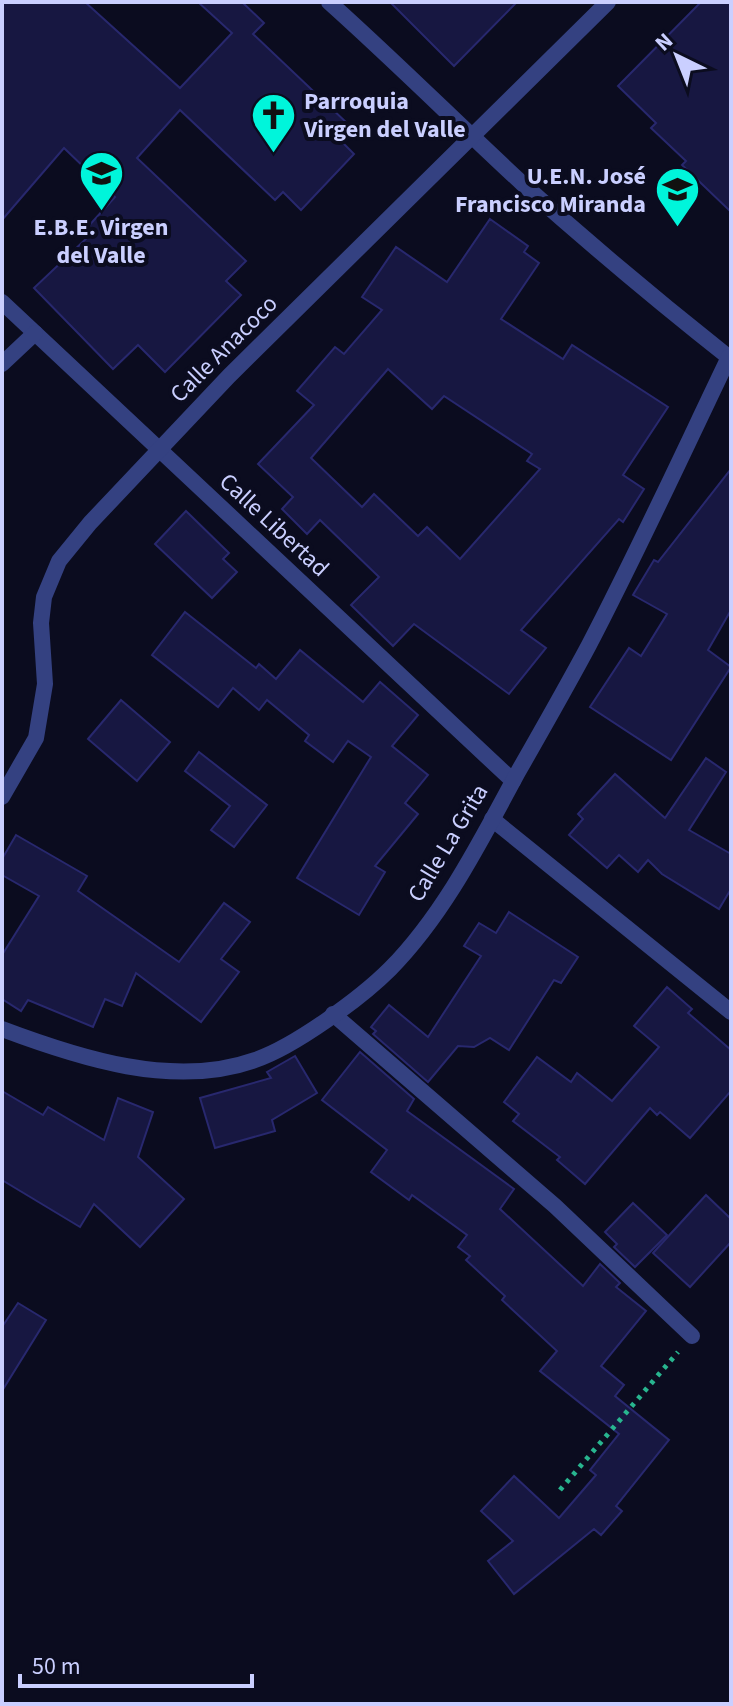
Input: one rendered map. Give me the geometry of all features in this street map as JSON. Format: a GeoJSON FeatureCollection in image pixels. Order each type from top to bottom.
{"type":"FeatureCollection","features":[{"type":"Feature","properties":{"kind":"street"},"geometry":{"type":"LineString","coordinates":[[329,2],[634,282],[730,358]]}},
{"type":"Feature","properties":{"kind":"street","name":"Calle Anacoco"},"geometry":{"type":"LineString","coordinates":[[2,797],[36,738],[45,684],[41,623],[50,577],[59,561],[90,523],[229,376],[608,2]]}},
{"type":"Feature","properties":{"kind":"street","name":"Calle Libertad"},"geometry":{"type":"LineString","coordinates":[[2,302],[513,781]]}},
{"type":"Feature","properties":{"kind":"street"},"geometry":{"type":"LineString","coordinates":[[2,364],[35,333]]}},
{"type":"Feature","properties":{"kind":"street","name":"Calle La Grita"},"geometry":{"type":"LineString","coordinates":[[2,1029],[80,1055],[129,1065],[166,1071],[205,1070],[256,1060],[333,1014],[370,987],[410,946],[450,890],[492,819],[589,646],[730,358]]}},
{"type":"Feature","properties":{"kind":"street"},"geometry":{"type":"LineString","coordinates":[[492,819],[731,1012]]}},
{"type":"Feature","properties":{"kind":"street"},"geometry":{"type":"LineString","coordinates":[[333,1014],[555,1206],[692,1336]]}},
{"type":"Feature","properties":{"kind":"path"},"geometry":{"type":"LineString","coordinates":[[560,1490],[692,1336]]}},
{"type":"Feature","properties":{"kind":"building"},"geometry":{"type":"Polygon","coordinates":[[[2,2],[85,2],[180,88],[232,33],[198,2],[242,2],[264,23],[253,34],[348,124],[336,136],[354,154],[301,210],[283,192],[275,200],[180,110],[137,158],[246,261],[226,281],[241,295],[165,372],[138,345],[113,369],[34,288],[89,236],[84,231],[115,197],[64,148],[2,220],[2,2]]]}},
{"type":"Feature","properties":{"kind":"building"},"geometry":{"type":"Polygon","coordinates":[[[390,2],[517,2],[454,66],[390,2]]]}},
{"type":"Feature","properties":{"kind":"building"},"geometry":{"type":"Polygon","coordinates":[[[701,2],[731,2],[731,212],[682,165],[686,161],[651,128],[656,123],[618,86],[701,2]]]}},
{"type":"Feature","properties":{"kind":"building"},"geometry":{"type":"Polygon","coordinates":[[[490,219],[528,246],[524,252],[539,263],[501,319],[563,359],[572,345],[668,407],[623,475],[644,489],[623,522],[619,519],[521,630],[546,648],[509,694],[414,624],[393,646],[351,605],[379,577],[320,520],[307,534],[282,509],[293,497],[258,464],[314,405],[297,391],[335,347],[344,354],[382,310],[362,297],[396,247],[447,282],[490,219]],[[388,369],[311,458],[362,507],[374,494],[418,536],[427,527],[460,559],[540,469],[527,461],[532,454],[444,396],[432,409],[388,369]]]}},
{"type":"Feature","properties":{"kind":"building"},"geometry":{"type":"Polygon","coordinates":[[[731,469],[731,610],[708,650],[731,667],[671,760],[590,707],[629,648],[641,656],[667,614],[633,595],[654,560],[658,562],[731,469]]]}},
{"type":"Feature","properties":{"kind":"building"},"geometry":{"type":"Polygon","coordinates":[[[186,511],[229,553],[223,559],[237,572],[212,598],[155,544],[186,511]]]}},
{"type":"Feature","properties":{"kind":"building"},"geometry":{"type":"Polygon","coordinates":[[[185,612],[256,668],[259,664],[276,679],[300,650],[363,702],[380,682],[418,715],[392,746],[428,775],[405,803],[418,814],[375,866],[385,872],[359,915],[297,878],[371,757],[348,741],[333,762],[305,741],[309,735],[267,700],[259,710],[233,688],[218,707],[152,655],[185,612]]]}},
{"type":"Feature","properties":{"kind":"building"},"geometry":{"type":"Polygon","coordinates":[[[121,700],[170,742],[137,781],[88,739],[121,700]]]}},
{"type":"Feature","properties":{"kind":"building"},"geometry":{"type":"Polygon","coordinates":[[[199,752],[267,805],[234,847],[211,830],[230,806],[185,771],[199,752]]]}},
{"type":"Feature","properties":{"kind":"building"},"geometry":{"type":"Polygon","coordinates":[[[706,758],[726,772],[689,830],[731,854],[731,889],[719,909],[662,874],[648,860],[638,872],[619,855],[607,868],[569,835],[583,819],[578,814],[615,774],[665,818],[706,758]]]}},
{"type":"Feature","properties":{"kind":"building"},"geometry":{"type":"Polygon","coordinates":[[[16,835],[87,876],[78,891],[179,962],[224,903],[250,922],[221,959],[239,972],[201,1022],[136,973],[122,1006],[105,999],[93,1027],[28,1000],[21,1011],[2,999],[2,955],[39,896],[2,875],[2,859],[16,835]]]}},
{"type":"Feature","properties":{"kind":"building"},"geometry":{"type":"Polygon","coordinates":[[[509,912],[578,957],[561,983],[554,980],[509,1050],[490,1038],[474,1047],[458,1046],[428,1082],[373,1034],[376,1031],[371,1027],[389,1005],[428,1037],[481,956],[464,946],[479,923],[496,933],[509,912]]]}},
{"type":"Feature","properties":{"kind":"building"},"geometry":{"type":"Polygon","coordinates":[[[667,987],[692,1009],[688,1013],[731,1050],[731,1091],[690,1138],[660,1112],[657,1115],[650,1108],[585,1184],[557,1160],[560,1157],[513,1121],[519,1114],[504,1102],[537,1057],[571,1082],[577,1073],[612,1101],[659,1047],[634,1026],[667,987]]]}},
{"type":"Feature","properties":{"kind":"building"},"geometry":{"type":"Polygon","coordinates":[[[360,1052],[414,1099],[407,1111],[514,1189],[500,1209],[583,1286],[600,1264],[620,1283],[616,1287],[646,1311],[601,1366],[624,1385],[615,1396],[669,1440],[616,1506],[622,1511],[601,1535],[594,1529],[514,1594],[488,1561],[513,1541],[481,1511],[514,1476],[559,1518],[596,1475],[590,1470],[619,1434],[540,1371],[557,1351],[502,1300],[505,1296],[466,1260],[470,1256],[458,1247],[467,1235],[412,1195],[409,1200],[371,1172],[387,1150],[322,1100],[360,1052]]]}},
{"type":"Feature","properties":{"kind":"building"},"geometry":{"type":"Polygon","coordinates":[[[295,1056],[317,1093],[272,1120],[275,1131],[215,1148],[200,1098],[271,1078],[267,1072],[295,1056]]]}},
{"type":"Feature","properties":{"kind":"building"},"geometry":{"type":"Polygon","coordinates":[[[2,1091],[43,1115],[48,1107],[104,1140],[118,1098],[153,1112],[138,1157],[184,1199],[140,1247],[94,1204],[80,1227],[2,1180],[2,1091]]]}},
{"type":"Feature","properties":{"kind":"building"},"geometry":{"type":"Polygon","coordinates":[[[706,1195],[731,1219],[731,1242],[690,1287],[653,1253],[706,1195]]]}},
{"type":"Feature","properties":{"kind":"building"},"geometry":{"type":"Polygon","coordinates":[[[633,1203],[667,1235],[635,1267],[614,1247],[617,1244],[605,1232],[633,1203]]]}},
{"type":"Feature","properties":{"kind":"building"},"geometry":{"type":"Polygon","coordinates":[[[18,1303],[46,1320],[2,1391],[2,1327],[18,1303]]]}},
{"type":"Feature","properties":{"kind":"place","name":"Parroquia Virgen del Valle"},"geometry":{"type":"Point","coordinates":[273,154]}},
{"type":"Feature","properties":{"kind":"place","name":"E.B.E. Virgen del Valle"},"geometry":{"type":"Point","coordinates":[101,212]}},
{"type":"Feature","properties":{"kind":"place","name":"U.E.N. José Francisco Miranda"},"geometry":{"type":"Point","coordinates":[677,229]}}]}
